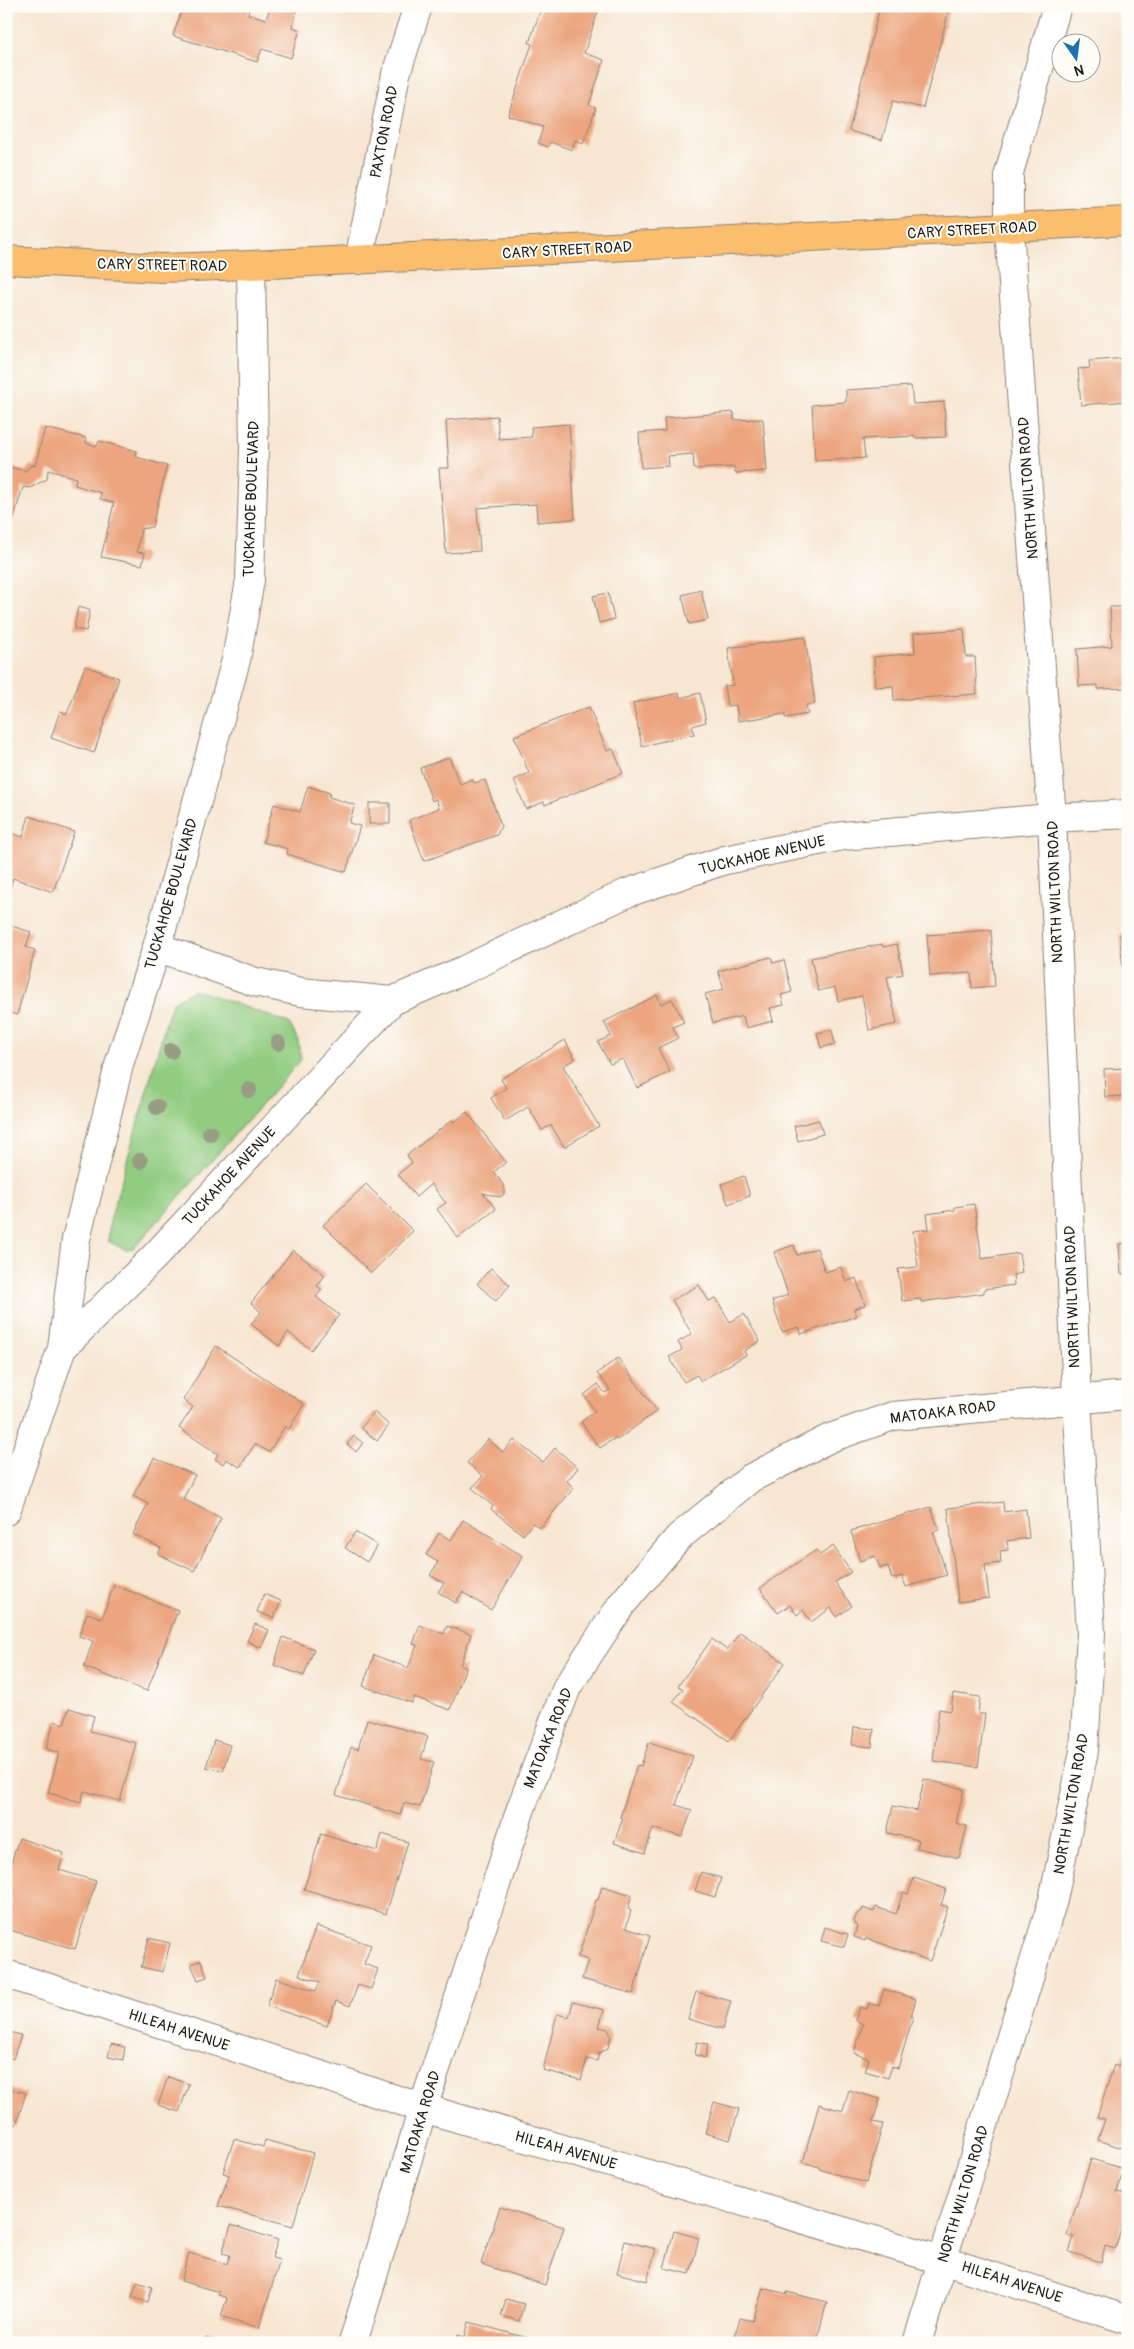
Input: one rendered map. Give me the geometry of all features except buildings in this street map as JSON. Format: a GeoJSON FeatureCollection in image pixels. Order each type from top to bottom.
{"type":"FeatureCollection","features":[{"type":"Feature","properties":{"kind":"main road","name":"CARY STREET ROAD"},"geometry":{"type":"LineString","coordinates":[[6,260],[162,268],[251,265],[1128,222]]}},
{"type":"Feature","properties":{"kind":"street","name":"PAXTON ROAD"},"geometry":{"type":"LineString","coordinates":[[359,260],[396,74],[418,6]]}},
{"type":"Feature","properties":{"kind":"street","name":"NORTH WILTON ROAD"},"geometry":{"type":"LineString","coordinates":[[917,2343],[1053,1900],[1084,1751],[1091,1633],[1077,1399],[1052,818],[1009,228],[1009,173],[1057,6]]}},
{"type":"Feature","properties":{"kind":"street","name":"TUCKAHOE BOULEVARD"},"geometry":{"type":"LineString","coordinates":[[6,1511],[62,1348],[76,1239],[120,1061],[157,947],[236,660],[250,580],[254,449],[251,265]]}},
{"type":"Feature","properties":{"kind":"street","name":"TUCKAHOE AVENUE"},"geometry":{"type":"LineString","coordinates":[[62,1348],[155,1256],[392,1001],[464,970],[627,893],[725,860],[843,836],[1052,818],[1128,814]]}},
{"type":"Feature","properties":{"kind":"street","name":"TUCKAHOE AVENUE"},"geometry":{"type":"LineString","coordinates":[[157,947],[255,982],[301,992],[392,1001]]}},
{"type":"Feature","properties":{"kind":"street","name":"MATOAKA ROAD"},"geometry":{"type":"LineString","coordinates":[[353,2343],[423,2108],[521,1808],[567,1687],[622,1604],[679,1537],[751,1478],[830,1438],[893,1416],[1128,1396]]}},
{"type":"Feature","properties":{"kind":"street","name":"HILEAH AVENUE"},"geometry":{"type":"LineString","coordinates":[[6,1974],[423,2108],[942,2260],[1128,2320]]}},
{"type":"Feature","properties":{"kind":"green space"},"geometry":{"type":"Polygon","coordinates":[[[192,991],[203,992],[289,1023],[298,1040],[301,1060],[133,1249],[126,1250],[108,1241],[110,1221],[168,1015],[173,1002],[192,991]]]}}]}
